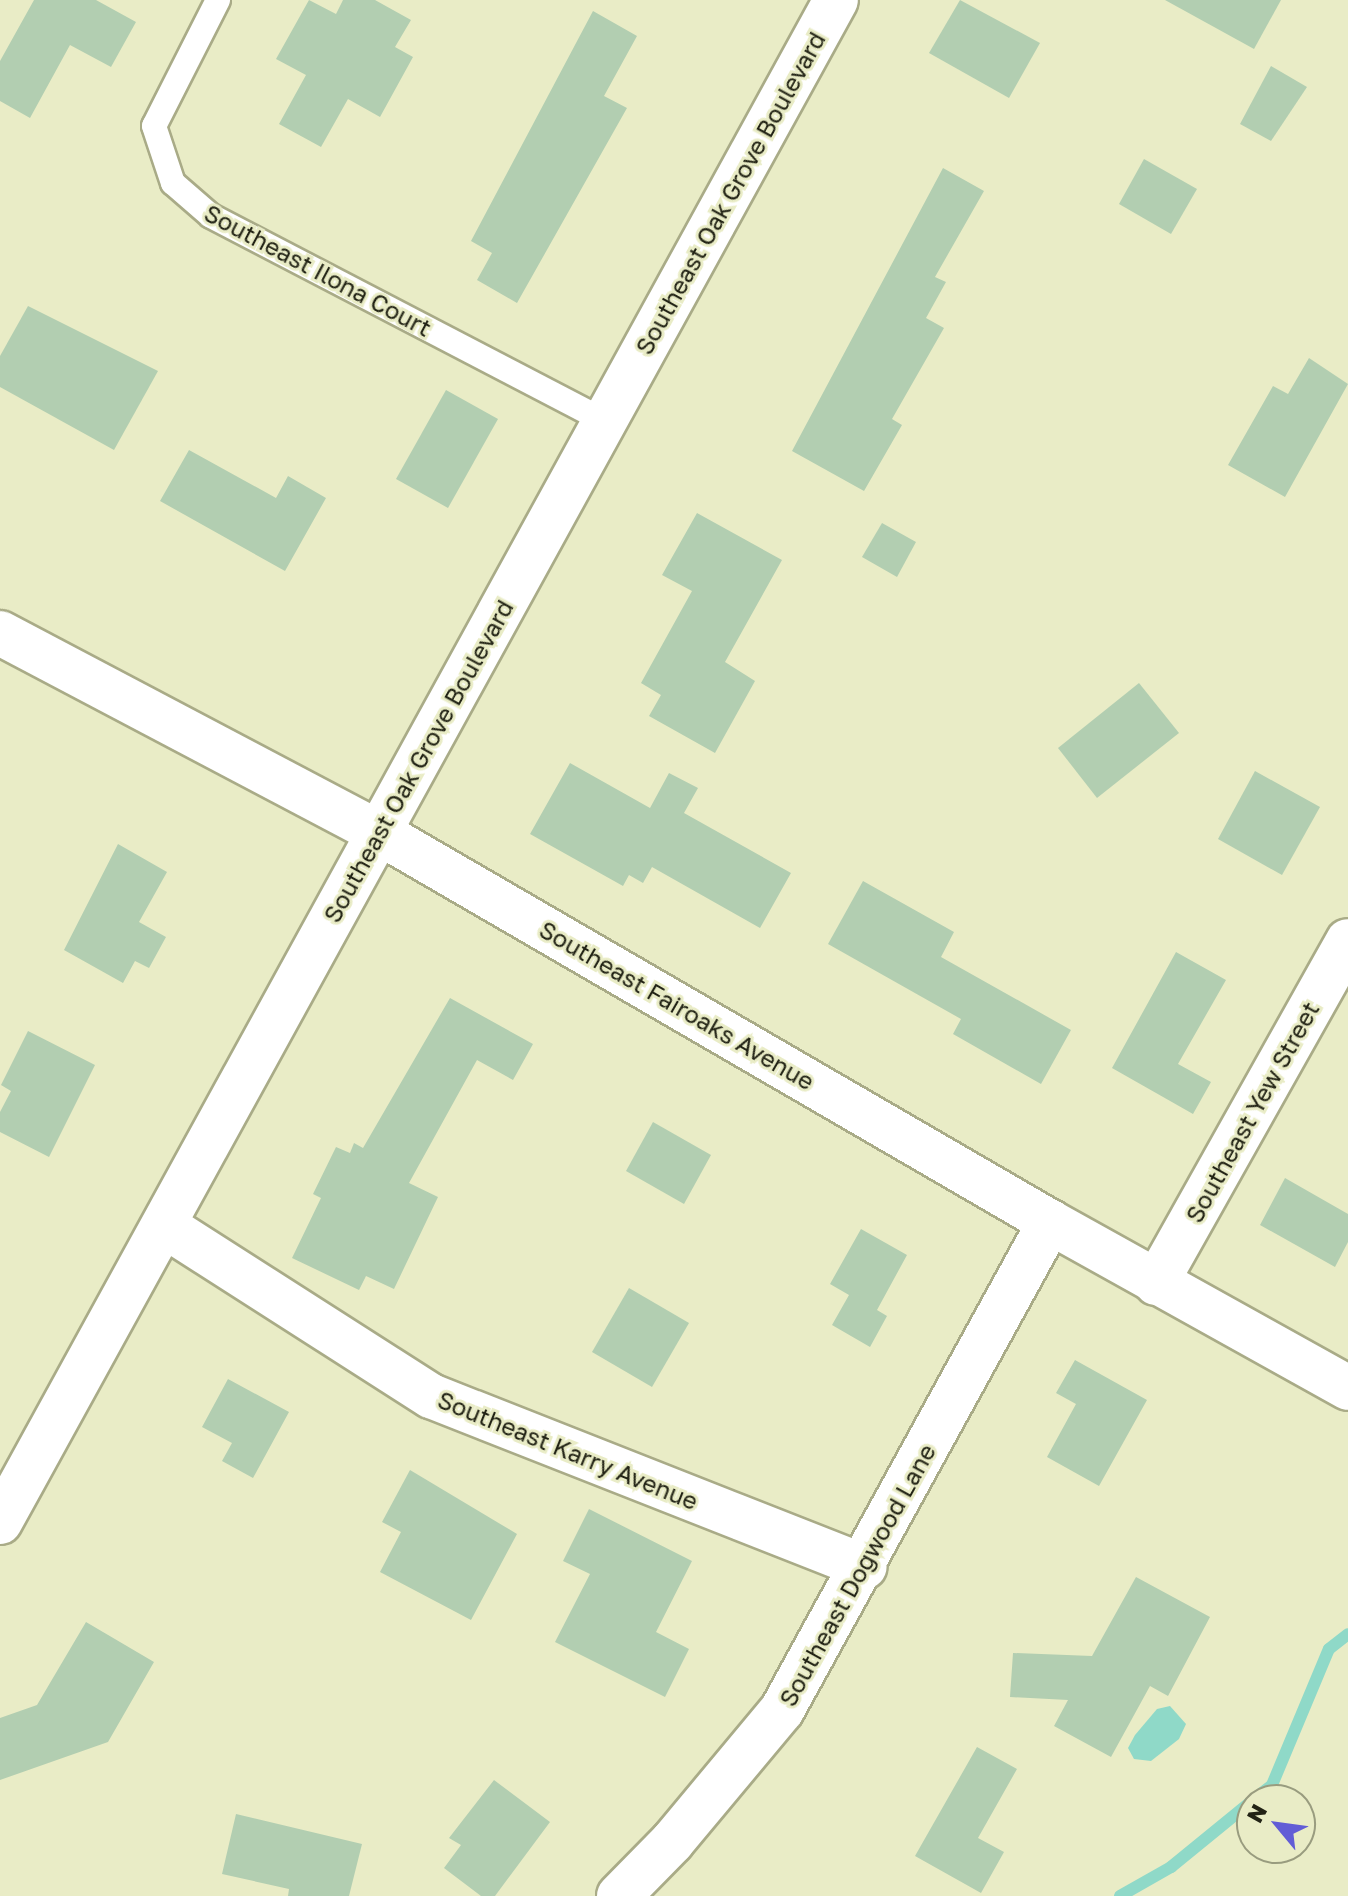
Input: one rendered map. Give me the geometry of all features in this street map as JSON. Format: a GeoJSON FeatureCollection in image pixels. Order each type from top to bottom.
{"type":"FeatureCollection","features":[{"type":"Feature","properties":{"kind":"street","name":"Southeast Oak Grove Boulevard"},"geometry":{"type":"LineString","coordinates":[[0,1522],[836,0]]}},
{"type":"Feature","properties":{"kind":"street","name":"Southeast Fairoaks Avenue"},"geometry":{"type":"LineString","coordinates":[[0,633],[378,832],[1156,1283],[1348,1388]]}},
{"type":"Feature","properties":{"kind":"street","name":"Southeast Yew Street"},"geometry":{"type":"LineString","coordinates":[[1156,1283],[1348,941]]}},
{"type":"Feature","properties":{"kind":"street","name":"Southeast Dogwood Lane"},"geometry":{"type":"LineString","coordinates":[[619,1896],[682,1831],[782,1710],[865,1567],[1050,1222]]}},
{"type":"Feature","properties":{"kind":"street","name":"Southeast Karry Avenue"},"geometry":{"type":"LineString","coordinates":[[165,1226],[431,1396],[865,1567]]}},
{"type":"Feature","properties":{"kind":"lane","name":"Southeast Ilona Court"},"geometry":{"type":"LineString","coordinates":[[218,0],[154,126],[173,183],[211,216],[604,421]]}},
{"type":"Feature","properties":{"kind":"water"},"geometry":{"type":"Polygon","coordinates":[[[1170,1706],[1186,1724],[1179,1739],[1151,1761],[1134,1759],[1128,1748],[1135,1735],[1157,1709],[1170,1706]]]}},
{"type":"Feature","properties":{"kind":"building"},"geometry":{"type":"Polygon","coordinates":[[[34,0],[96,0],[136,22],[111,67],[70,45],[30,118],[0,101],[0,61],[34,0]]]}},
{"type":"Feature","properties":{"kind":"building"},"geometry":{"type":"Polygon","coordinates":[[[309,0],[336,14],[343,0],[375,0],[411,20],[395,47],[413,57],[380,117],[348,99],[321,147],[279,124],[306,75],[276,59],[309,0]]]}},
{"type":"Feature","properties":{"kind":"building"},"geometry":{"type":"Polygon","coordinates":[[[960,0],[1040,43],[1009,98],[929,53],[960,0]]]}},
{"type":"Feature","properties":{"kind":"building"},"geometry":{"type":"Polygon","coordinates":[[[1165,0],[1281,0],[1254,49],[1165,0]]]}},
{"type":"Feature","properties":{"kind":"building"},"geometry":{"type":"Polygon","coordinates":[[[593,11],[637,36],[604,96],[627,108],[517,303],[477,280],[492,253],[471,241],[593,11]]]}},
{"type":"Feature","properties":{"kind":"building"},"geometry":{"type":"Polygon","coordinates":[[[1271,66],[1307,87],[1271,141],[1240,124],[1271,66]]]}},
{"type":"Feature","properties":{"kind":"building"},"geometry":{"type":"Polygon","coordinates":[[[1144,159],[1197,189],[1171,234],[1119,204],[1144,159]]]}},
{"type":"Feature","properties":{"kind":"building"},"geometry":{"type":"Polygon","coordinates":[[[943,168],[984,191],[935,277],[946,282],[926,318],[944,328],[892,419],[902,425],[864,491],[792,451],[943,168]]]}},
{"type":"Feature","properties":{"kind":"building"},"geometry":{"type":"Polygon","coordinates":[[[28,306],[158,371],[114,450],[0,387],[0,356],[28,306]]]}},
{"type":"Feature","properties":{"kind":"building"},"geometry":{"type":"Polygon","coordinates":[[[1309,358],[1348,384],[1285,497],[1228,465],[1273,386],[1288,394],[1309,358]]]}},
{"type":"Feature","properties":{"kind":"building"},"geometry":{"type":"Polygon","coordinates":[[[446,390],[498,419],[448,508],[396,479],[446,390]]]}},
{"type":"Feature","properties":{"kind":"building"},"geometry":{"type":"Polygon","coordinates":[[[189,450],[276,498],[288,476],[326,498],[285,571],[160,501],[189,450]]]}},
{"type":"Feature","properties":{"kind":"building"},"geometry":{"type":"Polygon","coordinates":[[[697,513],[782,560],[725,662],[755,681],[715,753],[649,716],[661,695],[641,683],[692,591],[662,575],[697,513]]]}},
{"type":"Feature","properties":{"kind":"building"},"geometry":{"type":"Polygon","coordinates":[[[882,523],[916,542],[897,577],[862,557],[882,523]]]}},
{"type":"Feature","properties":{"kind":"building"},"geometry":{"type":"Polygon","coordinates":[[[1139,683],[1179,733],[1097,798],[1058,748],[1139,683]]]}},
{"type":"Feature","properties":{"kind":"building"},"geometry":{"type":"Polygon","coordinates":[[[570,763],[650,808],[669,773],[698,788],[684,813],[791,873],[760,928],[652,867],[643,883],[629,875],[623,886],[530,834],[570,763]]]}},
{"type":"Feature","properties":{"kind":"building"},"geometry":{"type":"Polygon","coordinates":[[[1255,771],[1320,807],[1282,875],[1218,839],[1255,771]]]}},
{"type":"Feature","properties":{"kind":"building"},"geometry":{"type":"Polygon","coordinates":[[[118,844],[167,872],[139,922],[166,937],[149,968],[135,961],[123,983],[64,950],[118,844]]]}},
{"type":"Feature","properties":{"kind":"building"},"geometry":{"type":"Polygon","coordinates":[[[863,881],[954,932],[941,957],[1071,1030],[1041,1084],[953,1034],[961,1019],[828,944],[863,881]]]}},
{"type":"Feature","properties":{"kind":"building"},"geometry":{"type":"Polygon","coordinates":[[[1176,952],[1226,980],[1178,1064],[1211,1082],[1193,1114],[1112,1068],[1176,952]]]}},
{"type":"Feature","properties":{"kind":"building"},"geometry":{"type":"Polygon","coordinates":[[[450,998],[533,1044],[513,1080],[477,1060],[409,1183],[438,1197],[394,1289],[366,1276],[359,1290],[292,1258],[321,1198],[313,1194],[336,1147],[350,1153],[354,1143],[363,1148],[450,998]]]}},
{"type":"Feature","properties":{"kind":"building"},"geometry":{"type":"Polygon","coordinates":[[[28,1031],[95,1065],[49,1157],[0,1132],[0,1112],[11,1091],[1,1085],[28,1031]]]}},
{"type":"Feature","properties":{"kind":"building"},"geometry":{"type":"Polygon","coordinates":[[[653,1122],[711,1155],[684,1204],[626,1171],[653,1122]]]}},
{"type":"Feature","properties":{"kind":"building"},"geometry":{"type":"Polygon","coordinates":[[[1285,1178],[1348,1214],[1348,1242],[1335,1267],[1260,1225],[1285,1178]]]}},
{"type":"Feature","properties":{"kind":"building"},"geometry":{"type":"Polygon","coordinates":[[[861,1229],[907,1255],[877,1310],[887,1316],[870,1347],[832,1325],[849,1295],[830,1284],[861,1229]]]}},
{"type":"Feature","properties":{"kind":"building"},"geometry":{"type":"Polygon","coordinates":[[[629,1288],[689,1323],[652,1387],[592,1352],[629,1288]]]}},
{"type":"Feature","properties":{"kind":"building"},"geometry":{"type":"Polygon","coordinates":[[[1075,1360],[1147,1400],[1099,1486],[1047,1457],[1076,1404],[1056,1393],[1075,1360]]]}},
{"type":"Feature","properties":{"kind":"building"},"geometry":{"type":"Polygon","coordinates":[[[228,1379],[289,1412],[253,1478],[222,1461],[232,1443],[202,1427],[228,1379]]]}},
{"type":"Feature","properties":{"kind":"building"},"geometry":{"type":"Polygon","coordinates":[[[410,1470],[517,1534],[471,1620],[380,1572],[401,1532],[382,1522],[410,1470]]]}},
{"type":"Feature","properties":{"kind":"building"},"geometry":{"type":"Polygon","coordinates":[[[589,1509],[692,1561],[656,1632],[689,1649],[665,1697],[555,1642],[590,1574],[563,1561],[589,1509]]]}},
{"type":"Feature","properties":{"kind":"building"},"geometry":{"type":"Polygon","coordinates":[[[1136,1577],[1210,1617],[1168,1696],[1150,1686],[1111,1757],[1054,1726],[1068,1700],[1010,1697],[1013,1653],[1092,1656],[1136,1577]]]}},
{"type":"Feature","properties":{"kind":"building"},"geometry":{"type":"Polygon","coordinates":[[[86,1622],[154,1662],[108,1742],[0,1780],[0,1718],[37,1705],[86,1622]]]}},
{"type":"Feature","properties":{"kind":"building"},"geometry":{"type":"Polygon","coordinates":[[[977,1747],[1017,1769],[978,1838],[1004,1852],[981,1893],[915,1856],[977,1747]]]}},
{"type":"Feature","properties":{"kind":"building"},"geometry":{"type":"Polygon","coordinates":[[[494,1780],[550,1822],[495,1896],[481,1896],[444,1868],[461,1845],[449,1838],[494,1780]]]}},
{"type":"Feature","properties":{"kind":"building"},"geometry":{"type":"Polygon","coordinates":[[[236,1814],[362,1844],[349,1896],[288,1896],[289,1889],[222,1874],[236,1814]]]}},
{"type":"Feature","properties":{"kind":"waterway"},"geometry":{"type":"LineString","coordinates":[[1272,1784],[1329,1649],[1348,1634]]}},
{"type":"Feature","properties":{"kind":"waterway"},"geometry":{"type":"LineString","coordinates":[[1120,1896],[1171,1867],[1236,1814]]}}]}
